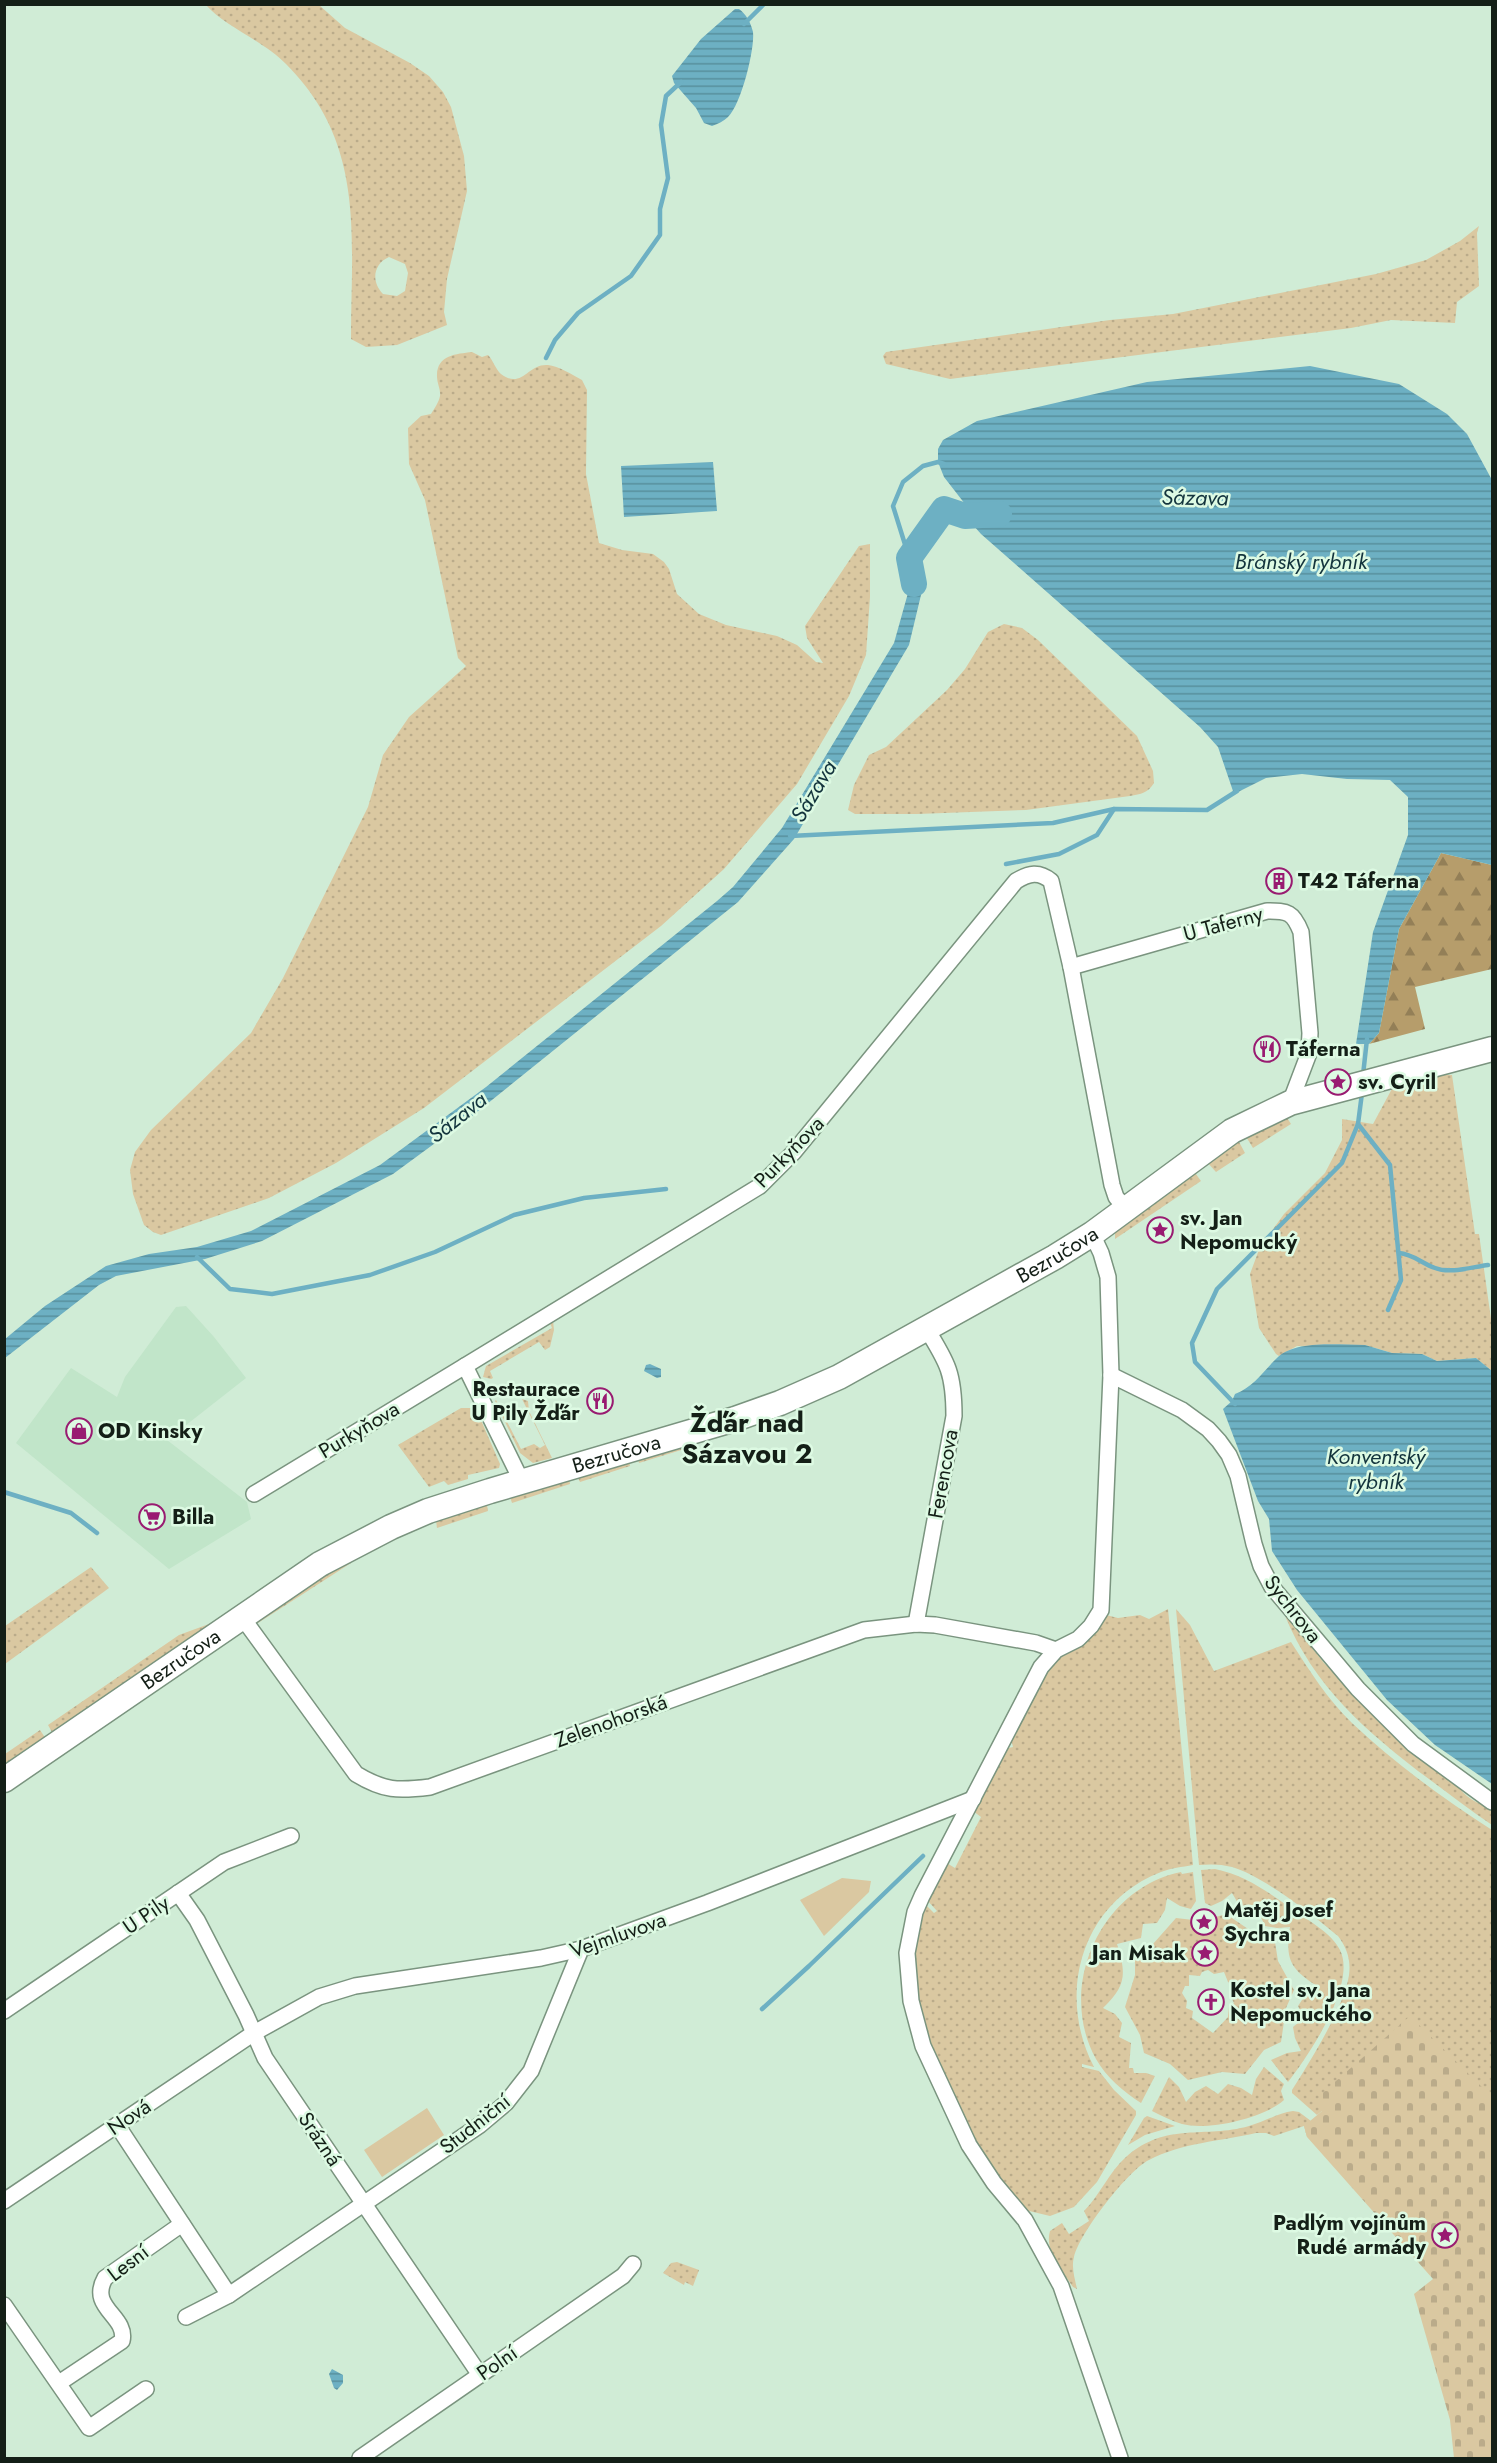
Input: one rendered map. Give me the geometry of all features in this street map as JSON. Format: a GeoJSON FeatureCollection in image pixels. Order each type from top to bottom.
{"type":"FeatureCollection","features":[{"type":"Feature","properties":{"kind":"main road","name":"Bezručova"},"geometry":{"type":"LineString","coordinates":[[4,1780],[320,1564],[391,1527],[428,1511],[735,1419],[839,1377],[1055,1257],[1092,1234],[1232,1131],[1290,1103],[1492,1049]]}},
{"type":"Feature","properties":{"kind":"street","name":"Purkyňova"},"geometry":{"type":"LineString","coordinates":[[254,1494],[760,1186],[793,1153],[1016,881],[1024,876],[1039,874],[1052,881],[1071,967]]}},
{"type":"Feature","properties":{"kind":"street","name":"U Taferny"},"geometry":{"type":"LineString","coordinates":[[1071,967],[1267,911],[1282,911],[1291,914],[1301,932],[1310,1033],[1309,1053],[1290,1103]]}},
{"type":"Feature","properties":{"kind":"street"},"geometry":{"type":"LineString","coordinates":[[1071,967],[1112,1185],[1116,1197],[1125,1208]]}},
{"type":"Feature","properties":{"kind":"street"},"geometry":{"type":"LineString","coordinates":[[1092,1234],[1101,1253],[1108,1277],[1111,1375],[1101,1610],[1091,1626],[1078,1639],[1056,1650],[1041,1667],[933,1872],[915,1912],[907,1953],[912,2001],[923,2046],[969,2145],[994,2183],[1025,2220],[1061,2286],[1120,2458]]}},
{"type":"Feature","properties":{"kind":"street","name":"Ferencova"},"geometry":{"type":"LineString","coordinates":[[916,1624],[954,1416],[954,1389],[947,1362],[926,1328]]}},
{"type":"Feature","properties":{"kind":"street"},"geometry":{"type":"LineString","coordinates":[[465,1366],[522,1482]]}},
{"type":"Feature","properties":{"kind":"street","name":"Sychrova"},"geometry":{"type":"LineString","coordinates":[[1111,1375],[1182,1410],[1220,1441],[1238,1476],[1254,1544],[1261,1566],[1272,1587],[1358,1689],[1413,1744],[1492,1802]]}},
{"type":"Feature","properties":{"kind":"street","name":"Zelenohorská"},"geometry":{"type":"LineString","coordinates":[[242,1617],[356,1774],[373,1784],[397,1791],[430,1787],[850,1634],[916,1624],[1036,1643],[1056,1650]]}},
{"type":"Feature","properties":{"kind":"street","name":"Vejmluvova"},"geometry":{"type":"LineString","coordinates":[[254,2033],[307,2003],[343,1989],[541,1958],[581,1949],[707,1903],[973,1799]]}},
{"type":"Feature","properties":{"kind":"street","name":"U Pily"},"geometry":{"type":"LineString","coordinates":[[6,2008],[224,1862],[291,1836]]}},
{"type":"Feature","properties":{"kind":"street","name":"Srázná"},"geometry":{"type":"LineString","coordinates":[[178,1893],[197,1920],[265,2058],[480,2374]]}},
{"type":"Feature","properties":{"kind":"street","name":"Studniční"},"geometry":{"type":"LineString","coordinates":[[364,2204],[480,2125],[519,2089],[538,2057],[581,1949]]}},
{"type":"Feature","properties":{"kind":"street","name":"Nová"},"geometry":{"type":"LineString","coordinates":[[4,2201],[254,2033]]}},
{"type":"Feature","properties":{"kind":"street"},"geometry":{"type":"LineString","coordinates":[[117,2126],[229,2295]]}},
{"type":"Feature","properties":{"kind":"street"},"geometry":{"type":"LineString","coordinates":[[186,2317],[229,2295],[364,2204]]}},
{"type":"Feature","properties":{"kind":"street","name":"Lesní"},"geometry":{"type":"LineString","coordinates":[[58,2383],[122,2341],[122,2331],[99,2295],[105,2278],[182,2224]]}},
{"type":"Feature","properties":{"kind":"street","name":"Polní"},"geometry":{"type":"LineString","coordinates":[[360,2458],[623,2276],[633,2264]]}},
{"type":"Feature","properties":{"kind":"street"},"geometry":{"type":"LineString","coordinates":[[4,2305],[89,2428],[146,2390]]}},
{"type":"Feature","properties":{"kind":"shaded area"},"geometry":{"type":"Polygon","coordinates":[[[186,1306],[246,1378],[167,1440],[247,1502],[251,1519],[169,1569],[16,1443],[71,1368],[117,1397],[125,1377],[176,1307],[186,1306]]]}},
{"type":"Feature","properties":{"kind":"green space"},"geometry":{"type":"Polygon","coordinates":[[[206,5],[319,5],[345,28],[410,63],[429,76],[443,92],[451,107],[464,156],[467,191],[447,279],[444,312],[447,325],[397,345],[366,347],[351,339],[352,228],[342,159],[330,126],[312,95],[286,64],[267,48],[214,13],[206,5]],[[389,257],[380,264],[375,279],[383,294],[397,296],[405,291],[408,273],[405,264],[389,257]]]}},
{"type":"Feature","properties":{"kind":"green space"},"geometry":{"type":"Polygon","coordinates":[[[1479,226],[1477,233],[1479,286],[1457,302],[1455,323],[1391,320],[1351,328],[950,379],[886,364],[883,356],[886,352],[1110,320],[1173,314],[1376,274],[1426,260],[1460,241],[1479,226]]]}},
{"type":"Feature","properties":{"kind":"green space"},"geometry":{"type":"Polygon","coordinates":[[[472,352],[482,357],[488,355],[499,372],[508,378],[520,378],[541,365],[548,365],[582,380],[587,390],[586,474],[599,543],[622,550],[653,554],[669,569],[677,594],[699,614],[726,625],[777,636],[797,645],[816,662],[823,663],[807,638],[805,626],[859,546],[870,544],[870,597],[866,655],[849,696],[797,784],[724,869],[661,926],[424,1108],[336,1163],[269,1198],[161,1235],[144,1225],[133,1194],[130,1170],[135,1152],[151,1130],[251,1033],[283,978],[368,807],[383,755],[409,717],[466,666],[458,658],[425,500],[409,464],[408,428],[421,416],[431,414],[438,403],[440,394],[437,377],[443,360],[472,352]]]}},
{"type":"Feature","properties":{"kind":"green space"},"geometry":{"type":"Polygon","coordinates":[[[1004,624],[1022,628],[1038,640],[1137,736],[1153,771],[1152,786],[1134,795],[1026,810],[855,814],[848,810],[854,785],[869,755],[886,747],[947,690],[965,669],[988,632],[1004,624]]]}},
{"type":"Feature","properties":{"kind":"green space"},"geometry":{"type":"Polygon","coordinates":[[[1441,853],[1492,865],[1492,969],[1415,987],[1425,1029],[1369,1044],[1379,1033],[1399,929],[1441,853]]]}},
{"type":"Feature","properties":{"kind":"green space"},"geometry":{"type":"Polygon","coordinates":[[[1428,1075],[1452,1075],[1475,1234],[1479,1234],[1492,1326],[1492,1371],[1476,1358],[1437,1361],[1422,1354],[1392,1353],[1365,1345],[1297,1346],[1279,1356],[1259,1328],[1250,1274],[1260,1247],[1284,1214],[1325,1173],[1342,1140],[1342,1119],[1373,1124],[1394,1085],[1428,1075]]]}},
{"type":"Feature","properties":{"kind":"green space"},"geometry":{"type":"Polygon","coordinates":[[[1286,1116],[1291,1124],[1253,1148],[1245,1135],[1286,1116]]]}},
{"type":"Feature","properties":{"kind":"green space"},"geometry":{"type":"Polygon","coordinates":[[[1238,1140],[1245,1153],[1216,1172],[1206,1161],[1238,1140]]]}},
{"type":"Feature","properties":{"kind":"green space"},"geometry":{"type":"Polygon","coordinates":[[[1193,1170],[1201,1181],[1115,1239],[1115,1230],[1193,1170]]]}},
{"type":"Feature","properties":{"kind":"green space"},"geometry":{"type":"Polygon","coordinates":[[[553,1321],[554,1330],[550,1347],[545,1350],[539,1342],[490,1371],[493,1378],[483,1377],[486,1366],[552,1328],[550,1323],[553,1321]]]}},
{"type":"Feature","properties":{"kind":"green space"},"geometry":{"type":"Polygon","coordinates":[[[522,1399],[528,1401],[529,1411],[552,1458],[533,1463],[520,1453],[495,1401],[521,1449],[534,1444],[540,1448],[545,1445],[522,1399]]]}},
{"type":"Feature","properties":{"kind":"green space"},"geometry":{"type":"Polygon","coordinates":[[[461,1408],[471,1408],[477,1411],[500,1464],[499,1468],[468,1475],[468,1479],[448,1485],[444,1481],[429,1487],[398,1445],[461,1408]]]}},
{"type":"Feature","properties":{"kind":"green space"},"geometry":{"type":"Polygon","coordinates":[[[690,1442],[691,1447],[639,1463],[638,1458],[690,1442]]]}},
{"type":"Feature","properties":{"kind":"green space"},"geometry":{"type":"Polygon","coordinates":[[[629,1461],[630,1466],[580,1482],[577,1476],[629,1461]]]}},
{"type":"Feature","properties":{"kind":"green space"},"geometry":{"type":"Polygon","coordinates":[[[569,1479],[570,1484],[512,1503],[510,1497],[569,1479]]]}},
{"type":"Feature","properties":{"kind":"green space"},"geometry":{"type":"Polygon","coordinates":[[[487,1505],[488,1511],[437,1528],[436,1520],[487,1505]]]}},
{"type":"Feature","properties":{"kind":"green space"},"geometry":{"type":"Polygon","coordinates":[[[406,1508],[53,1734],[48,1725],[179,1635],[209,1624],[326,1547],[375,1521],[406,1508]]]}},
{"type":"Feature","properties":{"kind":"green space"},"geometry":{"type":"Polygon","coordinates":[[[348,1559],[351,1563],[258,1623],[258,1620],[348,1559]]]}},
{"type":"Feature","properties":{"kind":"green space"},"geometry":{"type":"Polygon","coordinates":[[[91,1567],[109,1588],[5,1664],[5,1626],[91,1567]]]}},
{"type":"Feature","properties":{"kind":"green space"},"geometry":{"type":"Polygon","coordinates":[[[1279,1600],[1306,1631],[1313,1649],[1324,1663],[1456,1783],[1467,1796],[1492,1808],[1492,1825],[1395,1753],[1353,1716],[1318,1675],[1303,1652],[1279,1600]]]}},
{"type":"Feature","properties":{"kind":"green space"},"geometry":{"type":"Polygon","coordinates":[[[1168,1609],[1193,1865],[1161,1872],[1134,1886],[1111,1905],[1095,1928],[1083,1954],[1077,1981],[1077,2010],[1083,2039],[1094,2067],[1082,2064],[1082,2067],[1099,2071],[1114,2090],[1136,2111],[1136,2115],[1097,2182],[1074,2207],[1050,2216],[1025,2210],[986,2164],[931,2053],[916,1991],[915,1935],[923,1902],[934,1913],[937,1911],[927,1900],[945,1862],[955,1868],[981,1817],[973,1811],[1004,1749],[1013,1747],[1012,1743],[1007,1744],[1043,1676],[1061,1656],[1078,1645],[1106,1615],[1118,1618],[1140,1615],[1149,1619],[1168,1609]]]}},
{"type":"Feature","properties":{"kind":"green space"},"geometry":{"type":"Polygon","coordinates":[[[1176,1609],[1190,1625],[1214,1671],[1291,1642],[1327,1695],[1352,1723],[1420,1780],[1492,1830],[1492,2101],[1322,2111],[1317,2115],[1292,2093],[1341,2002],[1349,1975],[1348,1954],[1338,1936],[1273,1887],[1232,1867],[1199,1865],[1176,1609]]]}},
{"type":"Feature","properties":{"kind":"green space"},"geometry":{"type":"Polygon","coordinates":[[[40,1730],[46,1739],[5,1767],[5,1754],[40,1730]]]}},
{"type":"Feature","properties":{"kind":"green space"},"geometry":{"type":"Polygon","coordinates":[[[1215,1869],[1236,1875],[1265,1890],[1325,1932],[1340,1950],[1344,1964],[1337,2000],[1318,2037],[1288,2082],[1271,2060],[1287,2053],[1301,2051],[1293,2027],[1304,2018],[1298,2006],[1306,1994],[1317,1986],[1301,1974],[1292,1962],[1288,1947],[1290,1927],[1265,1926],[1259,1913],[1245,1915],[1232,1893],[1211,1906],[1205,1903],[1201,1870],[1215,1869]]]}},
{"type":"Feature","properties":{"kind":"green space"},"geometry":{"type":"Polygon","coordinates":[[[1181,1872],[1182,1874],[1193,1872],[1196,1901],[1191,1909],[1180,1906],[1167,1898],[1165,1910],[1157,1923],[1143,1924],[1141,1938],[1117,1944],[1122,1963],[1122,1978],[1117,1992],[1103,2008],[1115,2014],[1122,2023],[1119,2037],[1131,2043],[1129,2068],[1133,2068],[1134,2073],[1155,2076],[1141,2103],[1116,2084],[1096,2059],[1085,2031],[1081,2002],[1084,1972],[1093,1945],[1108,1919],[1128,1898],[1153,1882],[1181,1872]]]}},
{"type":"Feature","properties":{"kind":"green space"},"geometry":{"type":"Polygon","coordinates":[[[842,1878],[871,1881],[869,1892],[824,1936],[800,1900],[842,1878]]]}},
{"type":"Feature","properties":{"kind":"green space"},"geometry":{"type":"Polygon","coordinates":[[[1226,1914],[1254,1933],[1275,1942],[1278,1961],[1294,1990],[1286,2008],[1281,2042],[1264,2050],[1245,2074],[1222,2072],[1188,2080],[1170,2064],[1144,2053],[1140,2035],[1125,2007],[1135,1975],[1135,1956],[1153,1944],[1176,1918],[1202,1921],[1226,1914]],[[1208,1970],[1202,1972],[1200,1976],[1189,1975],[1189,1986],[1185,1986],[1182,1993],[1187,2001],[1186,2008],[1193,2011],[1192,2018],[1213,2033],[1228,2017],[1229,2007],[1234,2003],[1231,1997],[1235,1988],[1228,1982],[1224,1972],[1214,1974],[1208,1970]]]}},
{"type":"Feature","properties":{"kind":"green space"},"geometry":{"type":"Polygon","coordinates":[[[1410,2016],[1492,2097],[1492,2458],[1454,2458],[1450,2420],[1414,2294],[1433,2279],[1307,2137],[1304,2126],[1322,2111],[1320,2095],[1410,2016]]]}},
{"type":"Feature","properties":{"kind":"green space"},"geometry":{"type":"Polygon","coordinates":[[[1264,2067],[1284,2084],[1281,2091],[1284,2100],[1263,2112],[1220,2124],[1193,2126],[1178,2123],[1152,2111],[1169,2077],[1179,2087],[1186,2102],[1195,2092],[1206,2086],[1218,2094],[1228,2084],[1252,2095],[1256,2079],[1264,2067]]]}},
{"type":"Feature","properties":{"kind":"green space"},"geometry":{"type":"Polygon","coordinates":[[[427,2108],[444,2135],[382,2177],[364,2150],[427,2108]]]}},
{"type":"Feature","properties":{"kind":"green space"},"geometry":{"type":"Polygon","coordinates":[[[1293,2111],[1299,2112],[1311,2121],[1307,2137],[1304,2126],[1274,2136],[1256,2133],[1174,2150],[1161,2154],[1140,2166],[1117,2189],[1085,2234],[1073,2261],[1077,2289],[1073,2287],[1052,2253],[1050,2231],[1062,2223],[1069,2234],[1089,2221],[1084,2211],[1126,2157],[1156,2139],[1186,2133],[1232,2130],[1293,2111]]]}},
{"type":"Feature","properties":{"kind":"green space"},"geometry":{"type":"Polygon","coordinates":[[[1147,2116],[1175,2126],[1145,2135],[1128,2145],[1144,2118],[1147,2116]]]}},
{"type":"Feature","properties":{"kind":"green space"},"geometry":{"type":"Polygon","coordinates":[[[677,2262],[699,2270],[693,2286],[685,2282],[684,2285],[663,2273],[671,2263],[677,2262]]]}},
{"type":"Feature","properties":{"kind":"water"},"geometry":{"type":"Polygon","coordinates":[[[735,9],[744,13],[753,32],[749,63],[733,111],[725,120],[712,126],[704,123],[696,108],[674,83],[672,76],[701,39],[735,9]]]}},
{"type":"Feature","properties":{"kind":"water","name":"Bránský rybník"},"geometry":{"type":"Polygon","coordinates":[[[1310,366],[1399,384],[1447,414],[1467,434],[1492,480],[1492,865],[1441,853],[1399,929],[1379,1033],[1369,1044],[1356,1044],[1373,932],[1408,835],[1408,797],[1390,780],[1347,779],[1302,774],[1266,778],[1234,794],[1218,747],[1200,727],[981,534],[965,516],[965,504],[944,477],[938,462],[938,449],[943,440],[977,421],[1147,382],[1310,366]]]}},
{"type":"Feature","properties":{"kind":"water"},"geometry":{"type":"Polygon","coordinates":[[[713,462],[717,511],[624,517],[621,466],[713,462]]]}},
{"type":"Feature","properties":{"kind":"water"},"geometry":{"type":"Polygon","coordinates":[[[911,544],[919,560],[921,595],[909,645],[794,839],[738,902],[472,1116],[393,1174],[262,1241],[205,1259],[116,1276],[99,1285],[5,1358],[5,1339],[45,1306],[106,1266],[149,1254],[197,1247],[251,1231],[380,1165],[486,1087],[733,887],[782,828],[894,643],[908,593],[903,553],[911,544]]]}},
{"type":"Feature","properties":{"kind":"water","name":"Konventský rybník"},"geometry":{"type":"Polygon","coordinates":[[[1365,1345],[1392,1353],[1422,1354],[1437,1361],[1476,1358],[1492,1371],[1492,1784],[1435,1745],[1387,1700],[1297,1590],[1272,1551],[1269,1519],[1258,1501],[1223,1409],[1232,1401],[1235,1394],[1253,1383],[1278,1357],[1286,1352],[1307,1346],[1365,1345]]]}},
{"type":"Feature","properties":{"kind":"water"},"geometry":{"type":"Polygon","coordinates":[[[650,1364],[661,1369],[661,1377],[657,1378],[644,1371],[646,1365],[650,1364]]]}},
{"type":"Feature","properties":{"kind":"water"},"geometry":{"type":"Polygon","coordinates":[[[332,2369],[343,2375],[343,2383],[337,2390],[329,2374],[332,2369]]]}},
{"type":"Feature","properties":{"kind":"waterway"},"geometry":{"type":"LineString","coordinates":[[744,24],[764,4]]}},
{"type":"Feature","properties":{"kind":"waterway"},"geometry":{"type":"LineString","coordinates":[[546,358],[555,340],[578,313],[631,276],[660,235],[660,209],[668,178],[661,125],[666,96],[681,82]]}},
{"type":"Feature","properties":{"kind":"waterway"},"geometry":{"type":"LineString","coordinates":[[908,554],[893,506],[903,482],[923,466],[938,462],[944,464]]}},
{"type":"Feature","properties":{"kind":"waterway","name":"Sázava"},"geometry":{"type":"LineString","coordinates":[[914,584],[909,558],[944,509],[965,516],[999,514]]}},
{"type":"Feature","properties":{"kind":"waterway"},"geometry":{"type":"LineString","coordinates":[[790,836],[1053,823],[1114,809],[1207,810],[1237,791]]}},
{"type":"Feature","properties":{"kind":"waterway"},"geometry":{"type":"LineString","coordinates":[[1006,864],[1059,854],[1097,835],[1114,809]]}},
{"type":"Feature","properties":{"kind":"waterway"},"geometry":{"type":"LineString","coordinates":[[1363,1075],[1367,1039]]}},
{"type":"Feature","properties":{"kind":"waterway"},"geometry":{"type":"LineString","coordinates":[[1235,1404],[1195,1362],[1192,1343],[1217,1289],[1342,1163],[1358,1124],[1362,1093]]}},
{"type":"Feature","properties":{"kind":"waterway"},"geometry":{"type":"LineString","coordinates":[[1358,1124],[1390,1165],[1401,1280],[1388,1310]]}},
{"type":"Feature","properties":{"kind":"waterway"},"geometry":{"type":"LineString","coordinates":[[197,1257],[230,1289],[272,1294],[370,1275],[435,1252],[514,1215],[584,1198],[666,1189]]}},
{"type":"Feature","properties":{"kind":"waterway"},"geometry":{"type":"LineString","coordinates":[[1399,1253],[1409,1255],[1441,1270],[1488,1265]]}},
{"type":"Feature","properties":{"kind":"waterway"},"geometry":{"type":"LineString","coordinates":[[4,1492],[71,1513],[97,1533]]}},
{"type":"Feature","properties":{"kind":"waterway"},"geometry":{"type":"LineString","coordinates":[[762,2009],[923,1856]]}},
{"type":"Feature","properties":{"kind":"place","name":"T42 Táferna"},"geometry":{"type":"Point","coordinates":[1279,881]}},
{"type":"Feature","properties":{"kind":"place","name":"Táferna"},"geometry":{"type":"Point","coordinates":[1267,1049]}},
{"type":"Feature","properties":{"kind":"place","name":"sv. Cyril"},"geometry":{"type":"Point","coordinates":[1338,1082]}},
{"type":"Feature","properties":{"kind":"place","name":"sv. Jan Nepomucký"},"geometry":{"type":"Point","coordinates":[1160,1230]}},
{"type":"Feature","properties":{"kind":"place","name":"Restaurace U Pily Žďár"},"geometry":{"type":"Point","coordinates":[600,1401]}},
{"type":"Feature","properties":{"kind":"place","name":"OD Kinsky"},"geometry":{"type":"Point","coordinates":[79,1431]}},
{"type":"Feature","properties":{"kind":"place","name":"Billa"},"geometry":{"type":"Point","coordinates":[152,1517]}},
{"type":"Feature","properties":{"kind":"place","name":"Matěj Josef Sychra"},"geometry":{"type":"Point","coordinates":[1204,1922]}},
{"type":"Feature","properties":{"kind":"place","name":"Jan Misak"},"geometry":{"type":"Point","coordinates":[1205,1953]}},
{"type":"Feature","properties":{"kind":"place","name":"Kostel sv. Jana Nepomuckého"},"geometry":{"type":"Point","coordinates":[1211,2002]}},
{"type":"Feature","properties":{"kind":"place","name":"Padlým vojínům Rudé armády"},"geometry":{"type":"Point","coordinates":[1445,2235]}},
{"type":"Feature","properties":{"kind":"district","name":"Žďár nad Sázavou 2"},"geometry":{"type":"Point","coordinates":[747,1438]}}]}
